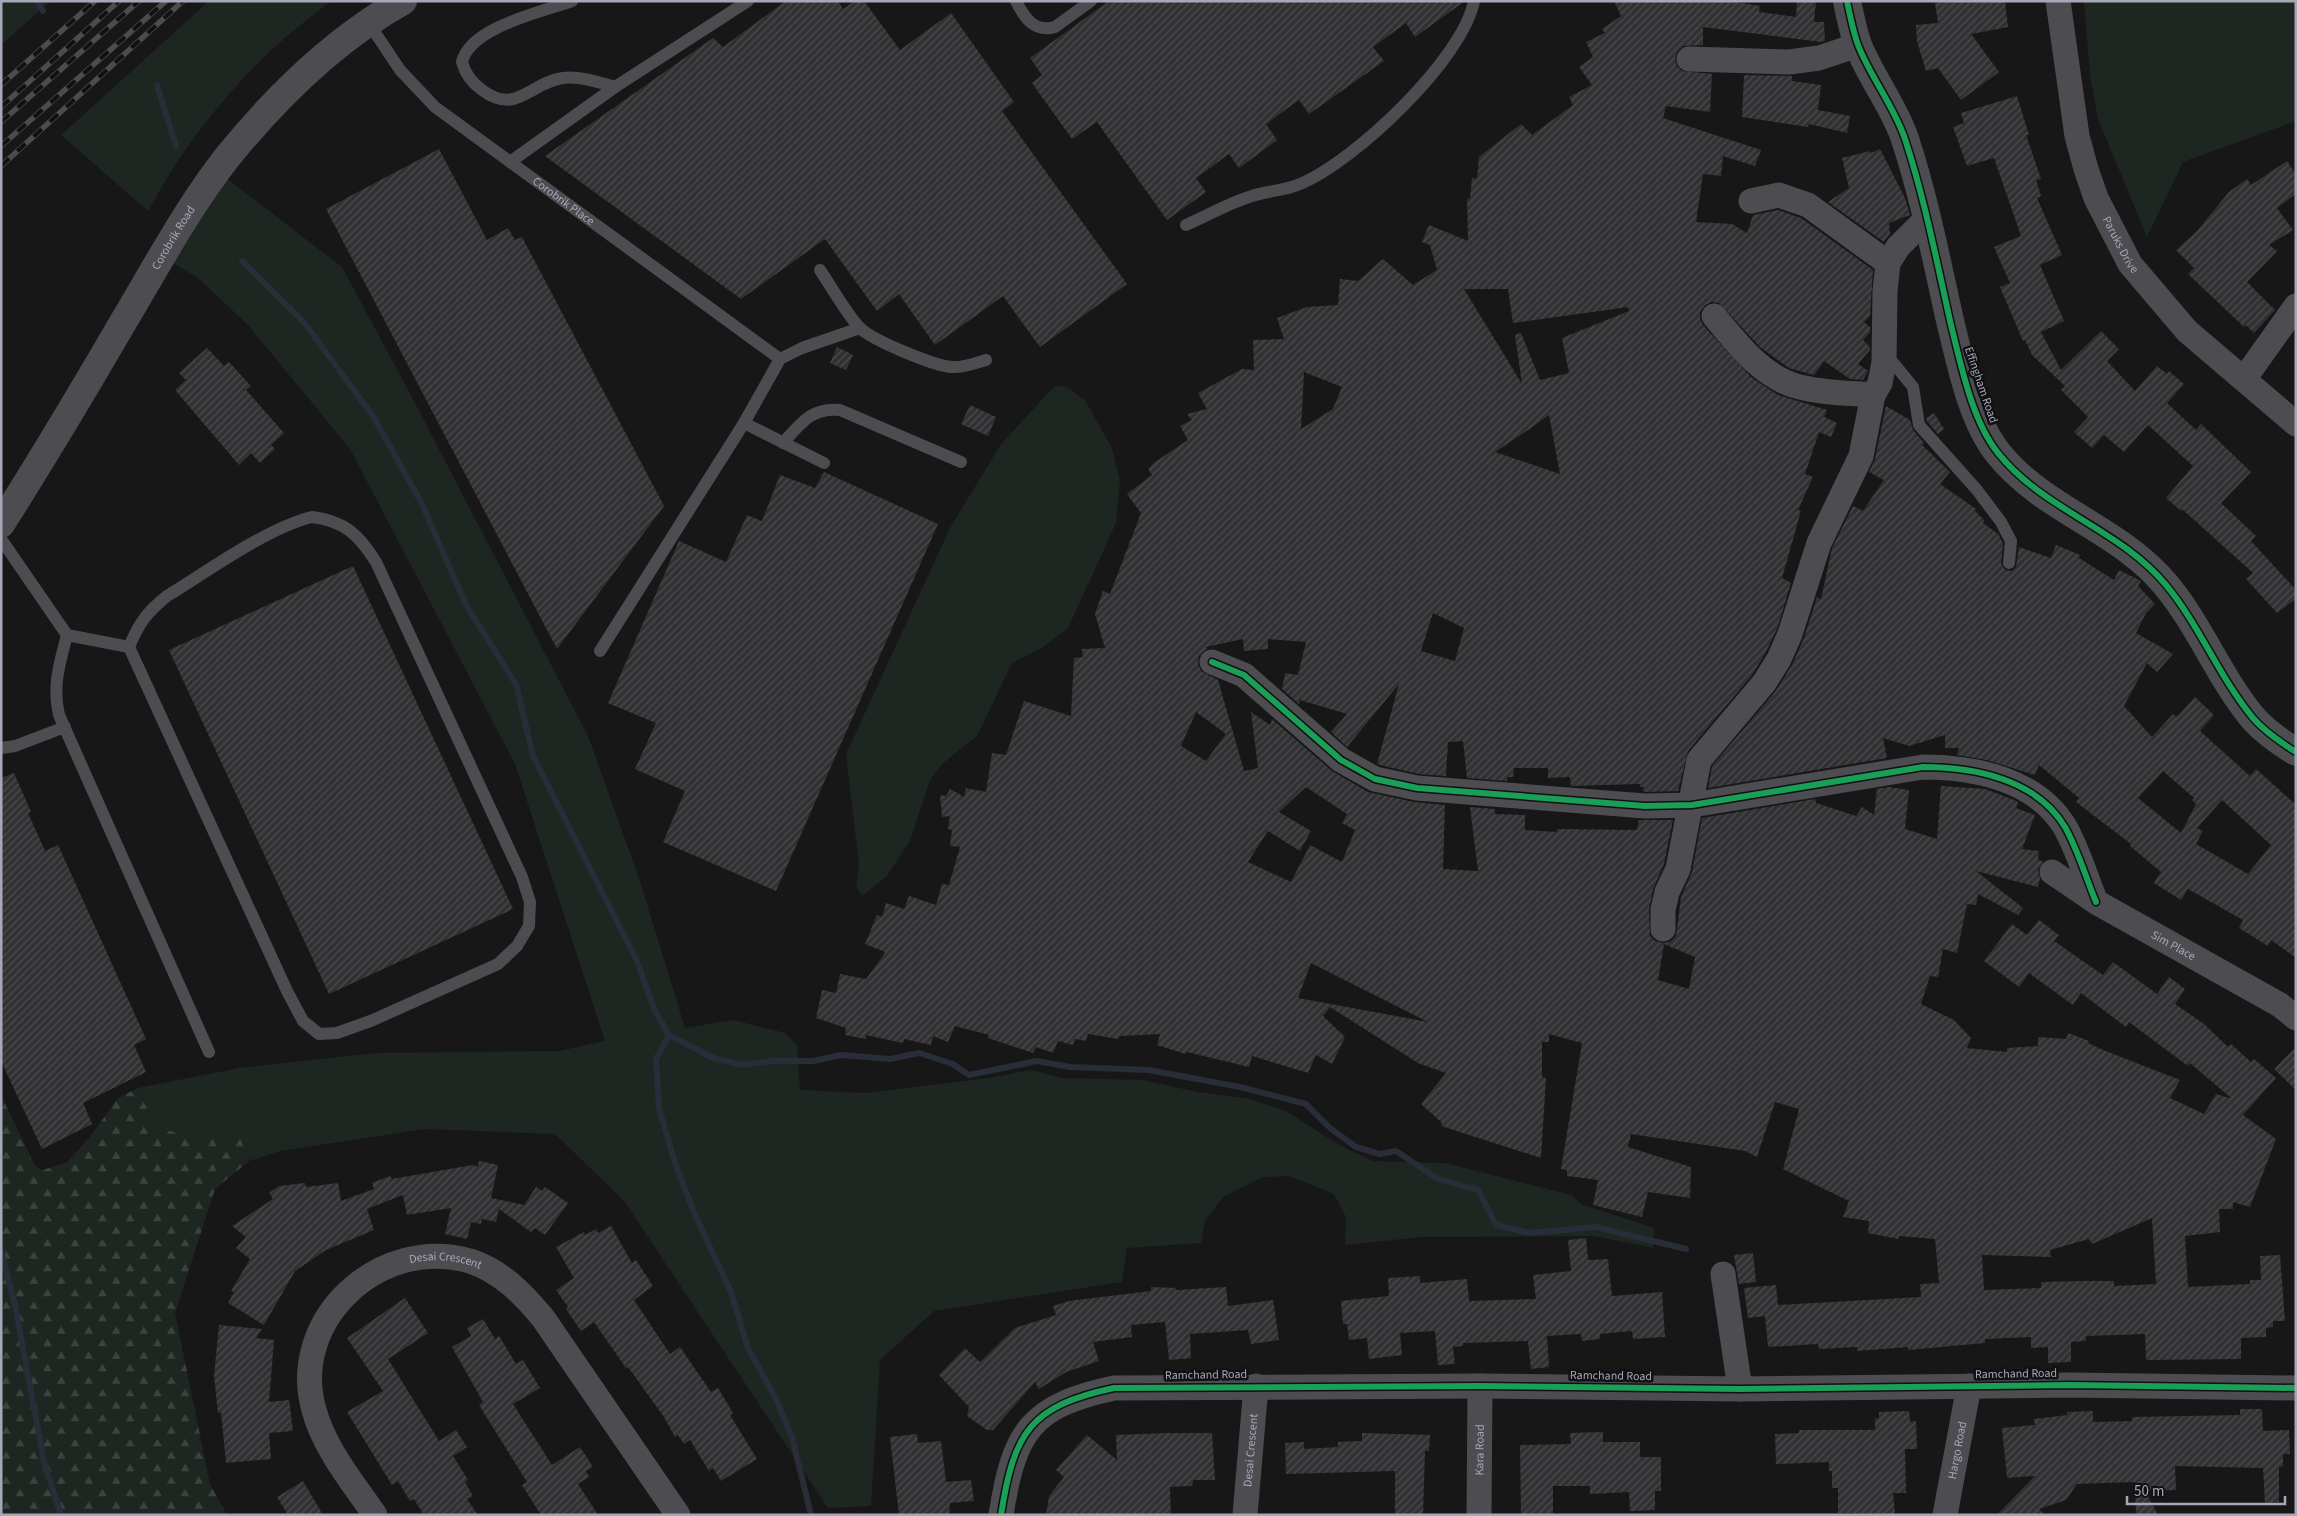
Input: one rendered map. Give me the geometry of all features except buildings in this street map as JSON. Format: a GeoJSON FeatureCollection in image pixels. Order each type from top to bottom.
{"type":"FeatureCollection","features":[{"type":"Feature","properties":{"kind":"street","name":"Corobrik Road"},"geometry":{"type":"LineString","coordinates":[[1,524],[179,229],[228,156],[269,110],[321,59],[368,22],[403,1]]}},
{"type":"Feature","properties":{"kind":"street","name":"Effingham Road"},"geometry":{"type":"LineString","coordinates":[[1847,1],[1858,46],[1904,137],[1968,388],[1983,428],[1997,453],[2017,473],[2052,500],[2126,548],[2157,574],[2180,602],[2233,690],[2253,718],[2272,736],[2296,752]]}},
{"type":"Feature","properties":{"kind":"street","name":"Paruks Drive"},"geometry":{"type":"LineString","coordinates":[[2058,1],[2077,136],[2096,198],[2130,264],[2187,331],[2296,424]]}},
{"type":"Feature","properties":{"kind":"street"},"geometry":{"type":"LineString","coordinates":[[1690,59],[1789,62],[1819,58],[1858,46]]}},
{"type":"Feature","properties":{"kind":"street"},"geometry":{"type":"LineString","coordinates":[[1751,201],[1779,195],[1808,205],[1888,263]]}},
{"type":"Feature","properties":{"kind":"street"},"geometry":{"type":"LineString","coordinates":[[1663,930],[1663,910],[1667,892],[1678,869],[1692,805],[1699,760],[1764,683],[1779,659],[1790,634],[1819,543],[1861,456],[1873,395],[1880,383],[1885,352],[1885,291],[1888,263],[1898,247],[1926,219]]}},
{"type":"Feature","properties":{"kind":"street"},"geometry":{"type":"LineString","coordinates":[[2244,378],[2296,306]]}},
{"type":"Feature","properties":{"kind":"street"},"geometry":{"type":"LineString","coordinates":[[1714,316],[1742,349],[1766,371],[1789,383],[1827,391],[1873,395]]}},
{"type":"Feature","properties":{"kind":"street"},"geometry":{"type":"LineString","coordinates":[[1212,662],[1244,675],[1342,760],[1375,779],[1444,791],[1646,806],[1692,805],[1922,767],[1950,767],[1986,775],[2020,786],[2038,796],[2050,807],[2065,828],[2096,902]]}},
{"type":"Feature","properties":{"kind":"street","name":"Sim Place"},"geometry":{"type":"LineString","coordinates":[[2052,872],[2096,902],[2280,1006],[2296,1018]]}},
{"type":"Feature","properties":{"kind":"street","name":"Desai Crescent"},"geometry":{"type":"LineString","coordinates":[[374,1515],[324,1434],[314,1410],[311,1364],[315,1341],[335,1306],[354,1286],[377,1271],[402,1261],[442,1256],[470,1261],[490,1270],[526,1298],[543,1318],[678,1515]]}},
{"type":"Feature","properties":{"kind":"street"},"geometry":{"type":"LineString","coordinates":[[1723,1274],[1740,1389]]}},
{"type":"Feature","properties":{"kind":"street","name":"Ramchand Road"},"geometry":{"type":"LineString","coordinates":[[1001,1515],[1006,1484],[1016,1453],[1036,1420],[1062,1402],[1114,1388],[1480,1386],[1740,1389],[2070,1385],[2296,1388]]}},
{"type":"Feature","properties":{"kind":"street","name":"Desai Crescent"},"geometry":{"type":"LineString","coordinates":[[1245,1515],[1256,1386]]}},
{"type":"Feature","properties":{"kind":"street","name":"Kara Road"},"geometry":{"type":"LineString","coordinates":[[1479,1515],[1480,1386]]}},
{"type":"Feature","properties":{"kind":"street","name":"Hargo Road"},"geometry":{"type":"LineString","coordinates":[[1945,1515],[1969,1386]]}},
{"type":"Feature","properties":{"kind":"lane"},"geometry":{"type":"LineString","coordinates":[[572,1],[497,28],[470,45],[462,62],[466,74],[478,88],[498,99],[518,99],[556,79],[565,78],[590,80],[615,87]]}},
{"type":"Feature","properties":{"kind":"lane"},"geometry":{"type":"LineString","coordinates":[[510,162],[615,87],[748,1]]}},
{"type":"Feature","properties":{"kind":"lane"},"geometry":{"type":"LineString","coordinates":[[1017,2],[1028,21],[1035,26],[1048,29],[1054,27],[1091,1]]}},
{"type":"Feature","properties":{"kind":"lane"},"geometry":{"type":"LineString","coordinates":[[1186,225],[1249,197],[1300,184],[1342,162],[1404,106],[1445,57],[1462,34],[1474,1]]}},
{"type":"Feature","properties":{"kind":"lane","name":"Corobrik Place"},"geometry":{"type":"LineString","coordinates":[[368,22],[400,70],[435,107],[780,359]]}},
{"type":"Feature","properties":{"kind":"lane"},"geometry":{"type":"LineString","coordinates":[[820,270],[860,328],[924,360],[951,367],[969,366],[986,360]]}},
{"type":"Feature","properties":{"kind":"lane"},"geometry":{"type":"LineString","coordinates":[[600,651],[744,423],[780,359],[802,348],[860,328]]}},
{"type":"Feature","properties":{"kind":"lane"},"geometry":{"type":"LineString","coordinates":[[1885,352],[1913,387],[1919,426],[1977,490],[2001,522],[2011,541],[2009,563]]}},
{"type":"Feature","properties":{"kind":"lane"},"geometry":{"type":"LineString","coordinates":[[784,443],[801,423],[819,410],[840,410],[961,462]]}},
{"type":"Feature","properties":{"kind":"lane"},"geometry":{"type":"LineString","coordinates":[[744,423],[824,462]]}},
{"type":"Feature","properties":{"kind":"lane"},"geometry":{"type":"LineString","coordinates":[[312,517],[327,519],[344,526],[362,540],[376,562],[396,601],[522,877],[530,902],[528,926],[517,946],[498,964],[373,1020],[337,1033],[319,1034],[310,1028],[303,1021],[287,991],[129,647],[139,623],[152,608],[167,596],[268,535],[299,520],[312,517]]}},
{"type":"Feature","properties":{"kind":"lane"},"geometry":{"type":"LineString","coordinates":[[1,539],[67,635],[129,647]]}},
{"type":"Feature","properties":{"kind":"lane"},"geometry":{"type":"LineString","coordinates":[[67,635],[56,677],[55,692],[59,714],[209,1052]]}},
{"type":"Feature","properties":{"kind":"lane"},"geometry":{"type":"LineString","coordinates":[[1,748],[15,746],[65,726]]}},
{"type":"Feature","properties":{"kind":"green space"},"geometry":{"type":"Polygon","coordinates":[[[1,1],[51,1],[1,45],[1,1]]]}},
{"type":"Feature","properties":{"kind":"green space"},"geometry":{"type":"Polygon","coordinates":[[[209,1],[332,1],[271,50],[218,107],[186,149],[148,211],[61,135],[209,1]]]}},
{"type":"Feature","properties":{"kind":"green space"},"geometry":{"type":"Polygon","coordinates":[[[2084,1],[2296,1],[2296,121],[2183,162],[2147,237],[2098,119],[2090,75],[2084,1]]]}},
{"type":"Feature","properties":{"kind":"green space"},"geometry":{"type":"Polygon","coordinates":[[[226,178],[342,267],[588,736],[639,878],[685,1028],[733,1020],[785,1033],[797,1045],[800,1090],[865,1093],[989,1078],[1031,1070],[1062,1078],[1142,1080],[1198,1092],[1250,1099],[1286,1111],[1341,1146],[1373,1161],[1445,1163],[1572,1195],[1581,1204],[1654,1228],[1653,1248],[1594,1236],[1422,1237],[1345,1245],[1346,1217],[1334,1194],[1289,1176],[1262,1177],[1223,1197],[1205,1221],[1201,1243],[1127,1248],[1122,1282],[934,1311],[880,1360],[871,1506],[828,1508],[624,1201],[555,1134],[425,1129],[280,1151],[249,1161],[241,1139],[167,1131],[153,1122],[138,1088],[239,1068],[376,1053],[559,1051],[605,1041],[515,764],[350,449],[248,325],[198,278],[173,263],[226,178]]]}},
{"type":"Feature","properties":{"kind":"green space"},"geometry":{"type":"Polygon","coordinates":[[[1056,386],[1067,387],[1085,400],[1112,448],[1120,480],[1116,523],[1068,628],[1042,648],[1012,663],[977,736],[942,764],[930,780],[910,841],[887,876],[862,896],[856,886],[859,865],[846,754],[950,528],[1001,444],[1056,386]]]}},
{"type":"Feature","properties":{"kind":"green space"},"geometry":{"type":"Polygon","coordinates":[[[138,1088],[153,1122],[167,1131],[241,1139],[249,1161],[215,1189],[175,1313],[210,1484],[227,1515],[1,1515],[1,1095],[35,1166],[42,1170],[66,1163],[90,1137],[118,1098],[138,1088]]]}},
{"type":"Feature","properties":{"kind":"waterway"},"geometry":{"type":"LineString","coordinates":[[37,1],[43,11]]}},
{"type":"Feature","properties":{"kind":"waterway"},"geometry":{"type":"LineString","coordinates":[[157,85],[176,146]]}},
{"type":"Feature","properties":{"kind":"waterway"},"geometry":{"type":"LineString","coordinates":[[242,261],[303,321],[373,416],[422,504],[466,605],[516,684],[533,756],[637,961],[654,1009],[669,1035],[713,1058],[742,1065],[773,1061],[813,1061],[841,1055],[890,1059],[919,1053],[953,1064],[969,1075],[1037,1061],[1070,1067],[1149,1070],[1240,1087],[1306,1104],[1331,1129],[1356,1147],[1380,1154],[1396,1151],[1438,1179],[1478,1190],[1496,1225],[1530,1233],[1596,1227],[1686,1249]]}},
{"type":"Feature","properties":{"kind":"waterway"},"geometry":{"type":"LineString","coordinates":[[669,1035],[656,1059],[659,1108],[674,1160],[695,1215],[731,1292],[748,1348],[776,1399],[792,1437],[811,1515]]}},
{"type":"Feature","properties":{"kind":"waterway"},"geometry":{"type":"LineString","coordinates":[[1,1251],[15,1305],[44,1462],[61,1515]]}},
{"type":"Feature","properties":{"kind":"railway"},"geometry":{"type":"LineString","coordinates":[[1,85],[95,1]]}},
{"type":"Feature","properties":{"kind":"railway"},"geometry":{"type":"LineString","coordinates":[[1,107],[119,1]]}},
{"type":"Feature","properties":{"kind":"railway"},"geometry":{"type":"LineString","coordinates":[[1,122],[139,1]]}},
{"type":"Feature","properties":{"kind":"railway"},"geometry":{"type":"LineString","coordinates":[[1,146],[166,1]]}},
{"type":"Feature","properties":{"kind":"railway"},"geometry":{"type":"LineString","coordinates":[[1,166],[183,1]]}},
{"type":"Feature","properties":{"kind":"cycle path"},"geometry":{"type":"LineString","coordinates":[[1847,1],[1853,29],[1863,57],[1895,115],[1905,139],[1925,208],[1963,375],[1974,409],[1989,440],[2016,473],[2037,490],[2127,549],[2166,585],[2189,617],[2230,686],[2253,718],[2273,736],[2296,752]]}},
{"type":"Feature","properties":{"kind":"cycle path"},"geometry":{"type":"LineString","coordinates":[[1212,662],[1244,675],[1341,760],[1375,779],[1417,788],[1645,806],[1692,805],[1923,767],[1983,773],[2021,787],[2038,797],[2053,811],[2070,836],[2096,902]]}},
{"type":"Feature","properties":{"kind":"cycle path"},"geometry":{"type":"LineString","coordinates":[[1001,1515],[1012,1463],[1020,1443],[1031,1427],[1045,1414],[1063,1404],[1086,1395],[1114,1388],[1480,1386],[1740,1389],[2070,1385],[2296,1388]]}}]}
